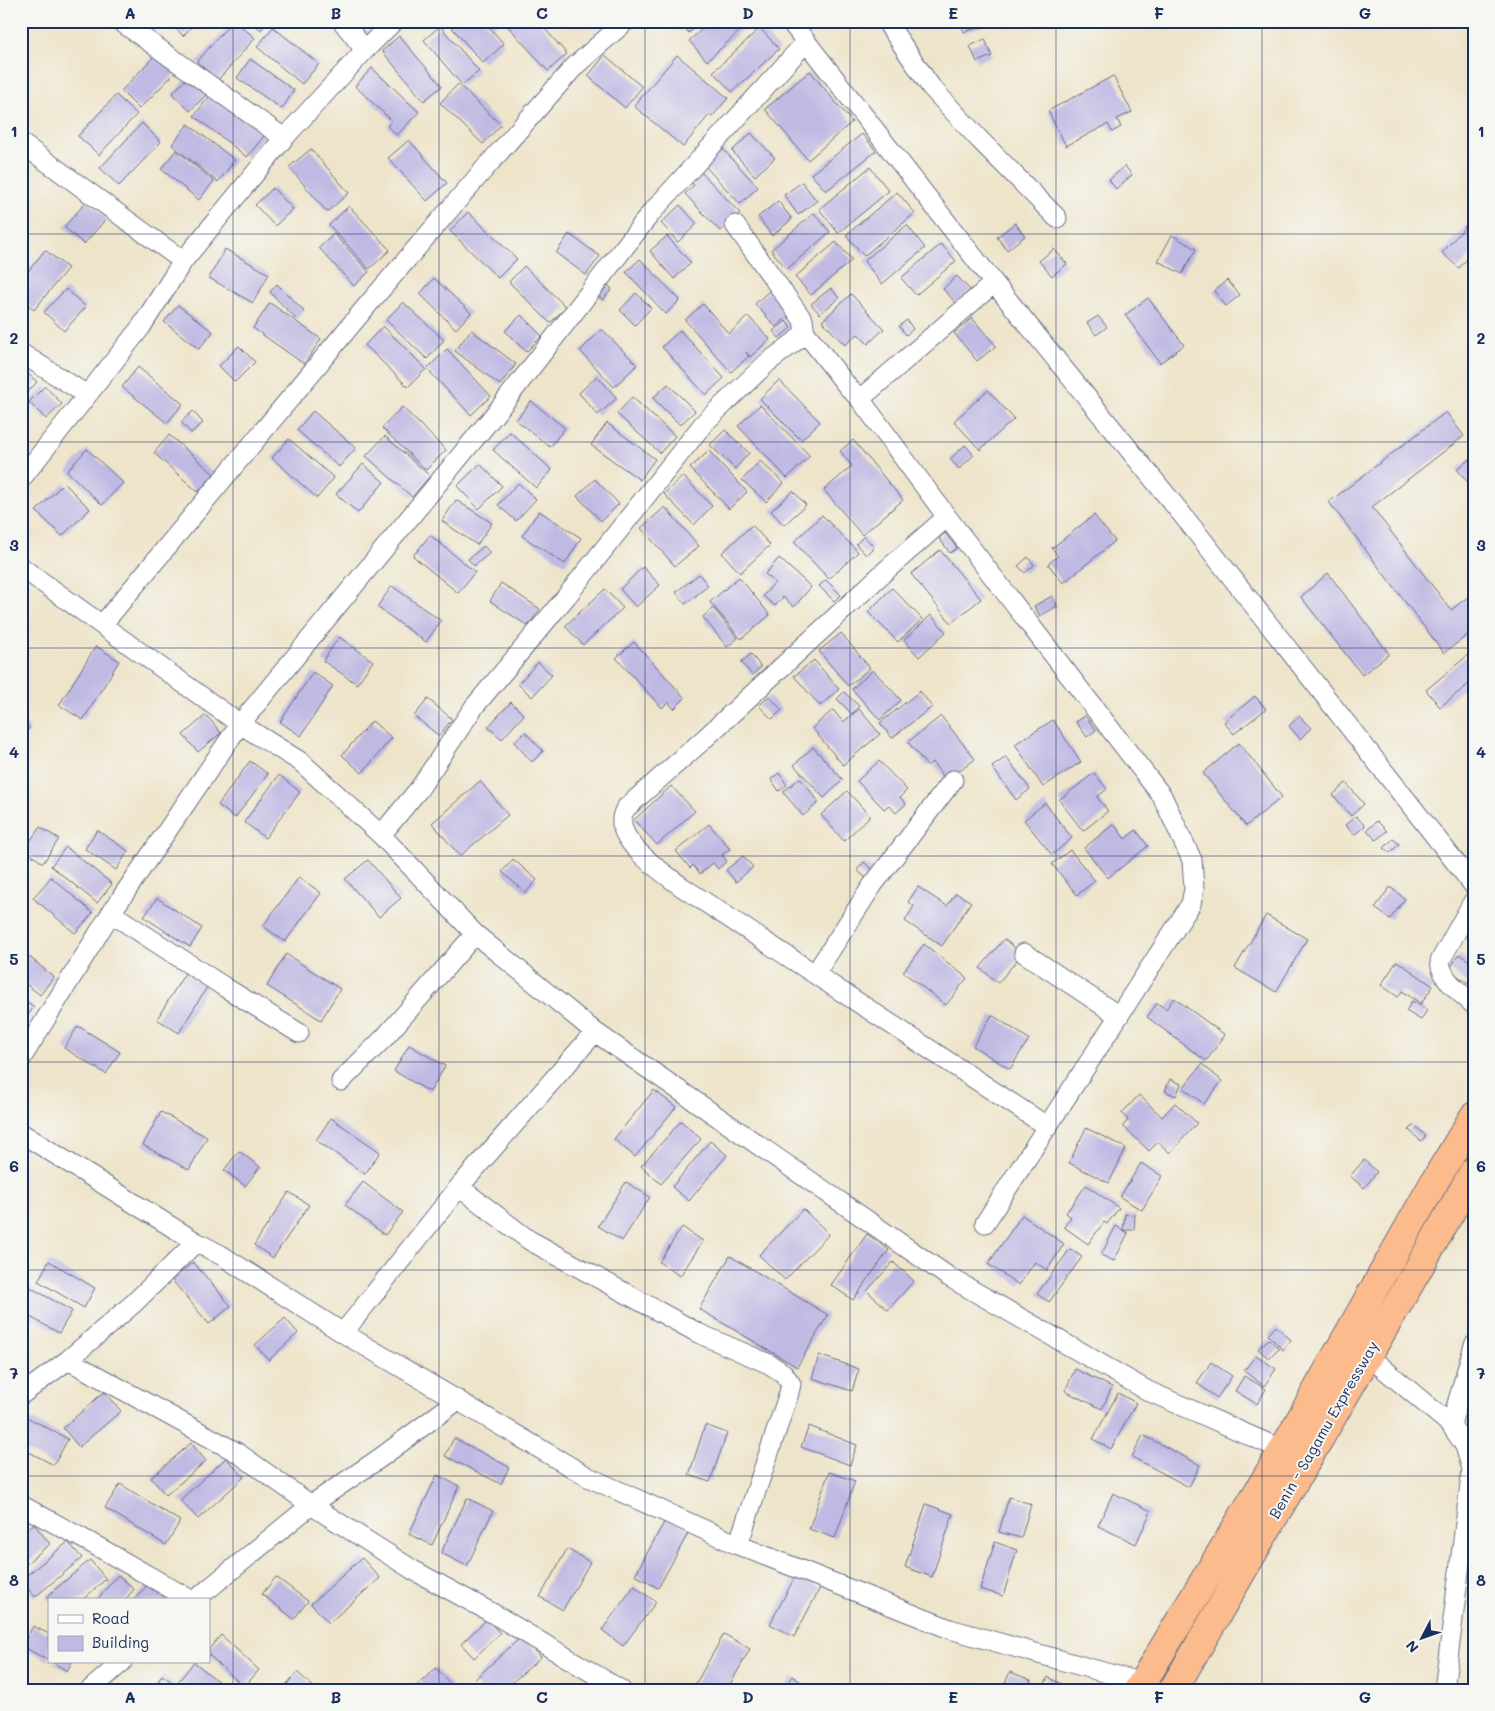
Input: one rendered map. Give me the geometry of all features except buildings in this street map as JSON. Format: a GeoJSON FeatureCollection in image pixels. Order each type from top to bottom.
{"type":"FeatureCollection","features":[{"type":"Feature","properties":{"kind":"highway"},"geometry":{"type":"LineString","coordinates":[[1140,1686],[1283,1450],[1436,1179],[1474,1116]]}},
{"type":"Feature","properties":{"kind":"highway","name":"Benin - Sagamu Expressway"},"geometry":{"type":"LineString","coordinates":[[1173,1690],[1367,1355],[1414,1278],[1474,1170]]}},
{"type":"Feature","properties":{"kind":"highway"},"geometry":{"type":"LineString","coordinates":[[1388,1265],[1414,1278]]}},
{"type":"Feature","properties":{"kind":"street"},"geometry":{"type":"LineString","coordinates":[[120,21],[284,138]]}},
{"type":"Feature","properties":{"kind":"street"},"geometry":{"type":"LineString","coordinates":[[342,21],[365,50]]}},
{"type":"Feature","properties":{"kind":"street"},"geometry":{"type":"LineString","coordinates":[[21,479],[141,327],[182,261],[284,138],[394,21]]}},
{"type":"Feature","properties":{"kind":"street"},"geometry":{"type":"LineString","coordinates":[[102,624],[365,308],[480,174],[575,66],[626,21]]}},
{"type":"Feature","properties":{"kind":"street"},"geometry":{"type":"LineString","coordinates":[[790,21],[994,283],[1193,528],[1474,886]]}},
{"type":"Feature","properties":{"kind":"street"},"geometry":{"type":"LineString","coordinates":[[886,21],[931,87],[1057,218]]}},
{"type":"Feature","properties":{"kind":"street"},"geometry":{"type":"LineString","coordinates":[[21,1059],[111,913],[240,724],[499,410],[651,213],[806,43]]}},
{"type":"Feature","properties":{"kind":"street"},"geometry":{"type":"LineString","coordinates":[[21,143],[182,261]]}},
{"type":"Feature","properties":{"kind":"street"},"geometry":{"type":"LineString","coordinates":[[735,225],[803,320],[805,332],[848,387],[860,399],[947,517],[1162,796],[1192,860],[1194,889],[1191,904],[985,1223]]}},
{"type":"Feature","properties":{"kind":"street"},"geometry":{"type":"LineString","coordinates":[[860,399],[994,283]]}},
{"type":"Feature","properties":{"kind":"street"},"geometry":{"type":"LineString","coordinates":[[381,835],[419,789],[474,707],[566,597],[704,423],[767,362],[805,332]]}},
{"type":"Feature","properties":{"kind":"street"},"geometry":{"type":"LineString","coordinates":[[21,353],[87,395]]}},
{"type":"Feature","properties":{"kind":"street"},"geometry":{"type":"LineString","coordinates":[[947,517],[626,808],[622,820],[630,843],[642,856],[682,888],[1048,1127]]}},
{"type":"Feature","properties":{"kind":"street"},"geometry":{"type":"LineString","coordinates":[[21,566],[240,724],[301,762],[381,835],[476,934],[595,1032],[949,1277],[1148,1391],[1283,1450]]}},
{"type":"Feature","properties":{"kind":"street"},"geometry":{"type":"LineString","coordinates":[[815,974],[872,886],[953,780]]}},
{"type":"Feature","properties":{"kind":"street"},"geometry":{"type":"LineString","coordinates":[[1474,900],[1440,961],[1441,971],[1450,984],[1474,1005]]}},
{"type":"Feature","properties":{"kind":"street"},"geometry":{"type":"LineString","coordinates":[[111,913],[200,972],[299,1033]]}},
{"type":"Feature","properties":{"kind":"street"},"geometry":{"type":"LineString","coordinates":[[341,1081],[386,1037],[476,934]]}},
{"type":"Feature","properties":{"kind":"street"},"geometry":{"type":"LineString","coordinates":[[1024,953],[1119,1016]]}},
{"type":"Feature","properties":{"kind":"street"},"geometry":{"type":"LineString","coordinates":[[343,1333],[459,1187],[595,1032]]}},
{"type":"Feature","properties":{"kind":"street"},"geometry":{"type":"LineString","coordinates":[[21,1133],[196,1242],[221,1255],[343,1333],[588,1477],[738,1545],[950,1629],[1140,1686]]}},
{"type":"Feature","properties":{"kind":"street"},"geometry":{"type":"LineString","coordinates":[[459,1187],[529,1240],[698,1332],[769,1364],[783,1373],[791,1384],[789,1392],[738,1545]]}},
{"type":"Feature","properties":{"kind":"street"},"geometry":{"type":"LineString","coordinates":[[21,1395],[68,1360],[134,1303],[196,1242]]}},
{"type":"Feature","properties":{"kind":"street"},"geometry":{"type":"LineString","coordinates":[[1451,1425],[1474,1345]]}},
{"type":"Feature","properties":{"kind":"street"},"geometry":{"type":"LineString","coordinates":[[1367,1355],[1451,1425],[1465,1446],[1472,1469],[1444,1690]]}},
{"type":"Feature","properties":{"kind":"street"},"geometry":{"type":"LineString","coordinates":[[68,1360],[238,1453],[312,1505],[413,1570],[494,1614],[621,1690]]}},
{"type":"Feature","properties":{"kind":"street"},"geometry":{"type":"LineString","coordinates":[[197,1598],[312,1505],[380,1458],[458,1400]]}},
{"type":"Feature","properties":{"kind":"street"},"geometry":{"type":"LineString","coordinates":[[21,1505],[188,1598]]}},
{"type":"Feature","properties":{"kind":"street"},"geometry":{"type":"LineString","coordinates":[[90,1690],[120,1664]]}}]}
